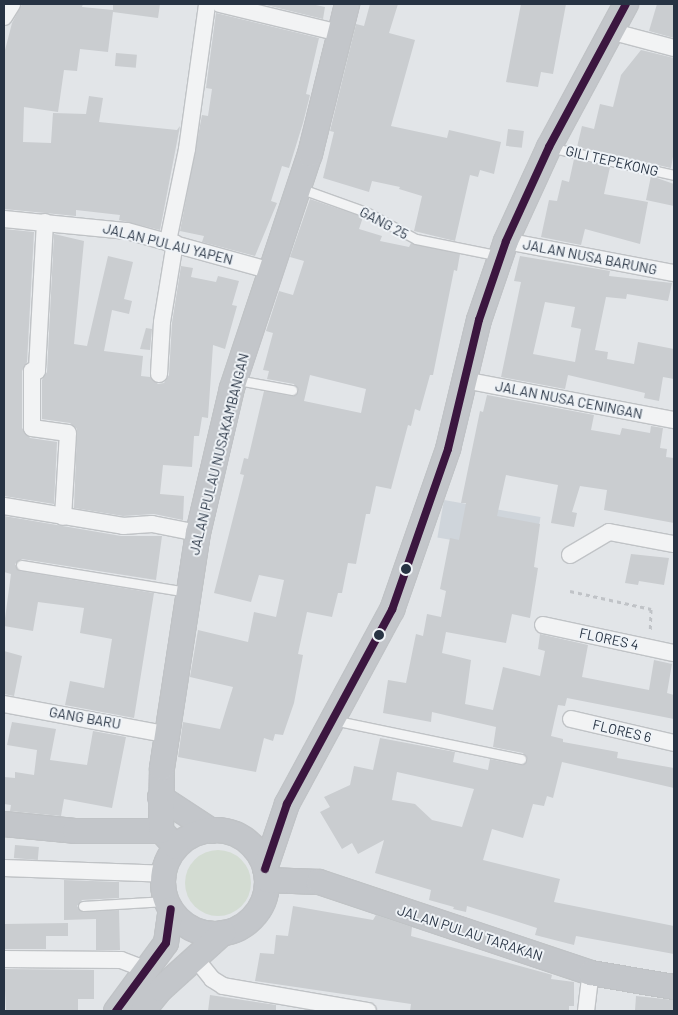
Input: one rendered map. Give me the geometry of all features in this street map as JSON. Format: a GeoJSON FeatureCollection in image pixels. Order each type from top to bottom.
{"type":"FeatureCollection","features":[{"type":"Feature","properties":{"kind":"main road","name":"JALAN PULAU NUSAKAMBANGAN"},"geometry":{"type":"LineString","coordinates":[[169,839],[160,797],[165,734],[198,533],[234,380],[299,188],[347,4]]}},
{"type":"Feature","properties":{"kind":"main road"},"geometry":{"type":"LineString","coordinates":[[143,1011],[161,1000],[196,959],[223,933],[240,927],[255,915],[266,893],[266,875],[286,804],[392,610],[448,449],[479,320],[503,249],[549,147],[626,4]]}},
{"type":"Feature","properties":{"kind":"main road"},"geometry":{"type":"LineString","coordinates":[[160,797],[212,831],[242,838],[252,846],[266,875]]}},
{"type":"Feature","properties":{"kind":"main road"},"geometry":{"type":"LineString","coordinates":[[242,838],[286,804]]}},
{"type":"Feature","properties":{"kind":"main road"},"geometry":{"type":"LineString","coordinates":[[4,824],[169,839],[212,831]]}},
{"type":"Feature","properties":{"kind":"main road"},"geometry":{"type":"LineString","coordinates":[[116,1011],[145,969],[166,943],[168,905],[164,874],[169,839]]}},
{"type":"Feature","properties":{"kind":"main road","name":"JALAN PULAU TARAKAN"},"geometry":{"type":"LineString","coordinates":[[266,875],[319,882],[591,973],[674,987]]}},
{"type":"Feature","properties":{"kind":"main road"},"geometry":{"type":"LineString","coordinates":[[168,905],[193,929],[223,933]]}},
{"type":"Feature","properties":{"kind":"main road"},"geometry":{"type":"LineString","coordinates":[[145,969],[154,976],[161,1000]]}},
{"type":"Feature","properties":{"kind":"street"},"geometry":{"type":"LineString","coordinates":[[4,17],[12,4]]}},
{"type":"Feature","properties":{"kind":"street"},"geometry":{"type":"LineString","coordinates":[[159,374],[162,322],[172,242],[207,4]]}},
{"type":"Feature","properties":{"kind":"street"},"geometry":{"type":"LineString","coordinates":[[220,4],[340,33]]}},
{"type":"Feature","properties":{"kind":"street"},"geometry":{"type":"LineString","coordinates":[[610,31],[674,48]]}},
{"type":"Feature","properties":{"kind":"street","name":"JALAN PULAU YAPEN"},"geometry":{"type":"LineString","coordinates":[[4,219],[93,225],[172,242],[271,271]]}},
{"type":"Feature","properties":{"kind":"street"},"geometry":{"type":"LineString","coordinates":[[45,222],[37,370],[32,370],[32,428],[68,433],[63,517]]}},
{"type":"Feature","properties":{"kind":"street","name":"JALAN NUSA BARUNG"},"geometry":{"type":"LineString","coordinates":[[503,249],[674,273]]}},
{"type":"Feature","properties":{"kind":"street","name":"JALAN NUSA CENINGAN"},"geometry":{"type":"LineString","coordinates":[[464,380],[674,420]]}},
{"type":"Feature","properties":{"kind":"street"},"geometry":{"type":"LineString","coordinates":[[4,506],[128,526],[137,523],[170,526],[198,533]]}},
{"type":"Feature","properties":{"kind":"street"},"geometry":{"type":"LineString","coordinates":[[570,555],[609,532],[674,544]]}},
{"type":"Feature","properties":{"kind":"street","name":"FLORES 4"},"geometry":{"type":"LineString","coordinates":[[543,625],[674,653]]}},
{"type":"Feature","properties":{"kind":"street","name":"GANG BARU"},"geometry":{"type":"LineString","coordinates":[[4,704],[165,734]]}},
{"type":"Feature","properties":{"kind":"street","name":"FLORES 6"},"geometry":{"type":"LineString","coordinates":[[570,719],[674,742]]}},
{"type":"Feature","properties":{"kind":"street"},"geometry":{"type":"LineString","coordinates":[[4,868],[164,874]]}},
{"type":"Feature","properties":{"kind":"street"},"geometry":{"type":"LineString","coordinates":[[4,959],[122,960],[145,969]]}},
{"type":"Feature","properties":{"kind":"street"},"geometry":{"type":"LineString","coordinates":[[196,959],[212,980],[223,986],[368,1011]]}},
{"type":"Feature","properties":{"kind":"street"},"geometry":{"type":"LineString","coordinates":[[586,1011],[591,973]]}},
{"type":"Feature","properties":{"kind":"lane","name":"GILI TEPEKONG"},"geometry":{"type":"LineString","coordinates":[[549,147],[674,175]]}},
{"type":"Feature","properties":{"kind":"lane","name":"GANG 25"},"geometry":{"type":"LineString","coordinates":[[299,188],[366,212],[406,236],[503,249]]}},
{"type":"Feature","properties":{"kind":"lane"},"geometry":{"type":"LineString","coordinates":[[234,380],[292,390]]}},
{"type":"Feature","properties":{"kind":"lane"},"geometry":{"type":"LineString","coordinates":[[21,565],[187,592]]}},
{"type":"Feature","properties":{"kind":"lane"},"geometry":{"type":"LineString","coordinates":[[333,720],[522,759]]}},
{"type":"Feature","properties":{"kind":"lane"},"geometry":{"type":"LineString","coordinates":[[83,906],[168,905]]}},
{"type":"Feature","properties":{"kind":"path"},"geometry":{"type":"LineString","coordinates":[[570,591],[651,609],[650,648]]}},
{"type":"Feature","properties":{"kind":"shaded area"},"geometry":{"type":"Polygon","coordinates":[[[444,500],[541,517],[534,554],[437,537],[444,500]]]}},
{"type":"Feature","properties":{"kind":"shaded area"},"geometry":{"type":"Polygon","coordinates":[[[211,850],[225,850],[237,855],[246,864],[251,876],[249,896],[242,907],[225,916],[211,916],[199,911],[190,902],[185,890],[185,876],[190,864],[199,855],[211,850]]]}},
{"type":"Feature","properties":{"kind":"building"},"geometry":{"type":"Polygon","coordinates":[[[22,4],[83,4],[82,7],[113,10],[113,4],[160,4],[158,18],[113,12],[108,52],[80,49],[77,71],[64,70],[58,112],[24,107],[23,142],[51,143],[53,113],[86,114],[89,96],[103,98],[99,122],[177,130],[180,126],[160,230],[119,220],[120,215],[76,210],[76,216],[4,209],[4,54],[12,23],[22,4]]]}},
{"type":"Feature","properties":{"kind":"building"},"geometry":{"type":"Polygon","coordinates":[[[262,4],[311,4],[325,7],[323,19],[262,4]]]}},
{"type":"Feature","properties":{"kind":"building"},"geometry":{"type":"Polygon","coordinates":[[[370,4],[398,4],[389,33],[415,40],[391,126],[447,138],[449,130],[501,142],[494,174],[480,170],[478,177],[470,175],[455,241],[414,231],[422,196],[399,189],[400,187],[372,181],[369,192],[323,178],[334,132],[330,131],[356,24],[364,26],[370,4]]]}},
{"type":"Feature","properties":{"kind":"building"},"geometry":{"type":"Polygon","coordinates":[[[521,4],[566,4],[553,74],[541,72],[538,87],[506,82],[521,4]]]}},
{"type":"Feature","properties":{"kind":"building"},"geometry":{"type":"Polygon","coordinates":[[[657,4],[674,4],[674,38],[649,31],[657,4]]]}},
{"type":"Feature","properties":{"kind":"building"},"geometry":{"type":"Polygon","coordinates":[[[216,13],[319,38],[306,94],[310,95],[303,123],[289,168],[282,166],[271,201],[277,203],[255,256],[202,242],[204,236],[180,231],[202,115],[208,116],[212,89],[206,88],[216,13]]]}},
{"type":"Feature","properties":{"kind":"building"},"geometry":{"type":"Polygon","coordinates":[[[641,50],[674,58],[674,151],[671,168],[577,147],[582,126],[594,129],[600,104],[613,107],[621,75],[641,50]]]}},
{"type":"Feature","properties":{"kind":"building"},"geometry":{"type":"Polygon","coordinates":[[[116,53],[137,55],[136,68],[115,66],[116,53]]]}},
{"type":"Feature","properties":{"kind":"building"},"geometry":{"type":"Polygon","coordinates":[[[508,129],[524,131],[522,148],[506,146],[508,129]]]}},
{"type":"Feature","properties":{"kind":"building"},"geometry":{"type":"Polygon","coordinates":[[[574,159],[610,167],[604,194],[648,202],[640,244],[585,229],[581,245],[541,237],[549,200],[557,201],[562,180],[569,182],[574,159]]]}},
{"type":"Feature","properties":{"kind":"building"},"geometry":{"type":"Polygon","coordinates":[[[651,176],[674,184],[674,206],[646,200],[651,176]]]}},
{"type":"Feature","properties":{"kind":"building"},"geometry":{"type":"Polygon","coordinates":[[[310,199],[363,217],[359,229],[382,236],[380,241],[409,247],[411,243],[460,254],[457,271],[454,270],[433,375],[430,375],[420,411],[415,409],[411,426],[408,425],[391,489],[376,486],[370,514],[366,514],[356,564],[348,563],[342,593],[338,593],[332,617],[307,612],[298,654],[303,655],[294,703],[283,735],[275,734],[273,741],[264,738],[256,772],[178,757],[183,722],[220,729],[233,687],[190,677],[198,630],[248,642],[254,612],[276,617],[284,580],[259,575],[251,602],[214,593],[244,475],[240,474],[244,458],[248,459],[264,391],[291,396],[298,392],[294,384],[267,379],[269,371],[263,370],[273,333],[266,331],[279,291],[293,295],[304,261],[290,257],[310,199]],[[310,375],[304,401],[361,413],[366,389],[310,375]]]}},
{"type":"Feature","properties":{"kind":"building"},"geometry":{"type":"Polygon","coordinates":[[[4,229],[34,232],[27,362],[22,371],[22,428],[30,438],[57,442],[54,504],[4,496],[4,229]]]}},
{"type":"Feature","properties":{"kind":"building"},"geometry":{"type":"Polygon","coordinates":[[[54,234],[84,241],[74,344],[87,346],[108,256],[133,262],[124,299],[132,301],[129,314],[112,310],[104,351],[143,356],[141,376],[150,377],[158,384],[164,383],[169,375],[172,323],[181,266],[193,268],[191,277],[216,282],[218,276],[239,281],[232,305],[237,306],[225,349],[213,345],[208,418],[202,417],[199,436],[194,436],[192,467],[163,465],[160,494],[184,496],[183,520],[154,514],[123,516],[74,508],[77,429],[70,423],[42,419],[42,380],[47,372],[54,234]]]}},
{"type":"Feature","properties":{"kind":"building"},"geometry":{"type":"Polygon","coordinates":[[[520,256],[610,271],[609,276],[672,283],[668,301],[627,294],[626,299],[606,297],[595,350],[608,352],[607,359],[634,364],[638,342],[674,349],[674,379],[663,377],[659,401],[644,398],[645,393],[568,375],[565,389],[501,377],[521,282],[514,281],[520,256]],[[545,302],[533,354],[575,362],[581,329],[571,327],[575,307],[545,302]]]}},
{"type":"Feature","properties":{"kind":"building"},"geometry":{"type":"Polygon","coordinates":[[[146,328],[152,329],[150,350],[140,349],[146,328]]]}},
{"type":"Feature","properties":{"kind":"building"},"geometry":{"type":"Polygon","coordinates":[[[487,395],[594,415],[591,430],[620,435],[622,428],[650,433],[651,426],[663,428],[660,448],[667,449],[666,457],[674,458],[674,523],[604,510],[607,490],[580,486],[572,512],[577,513],[574,527],[551,523],[558,485],[506,475],[497,516],[540,524],[534,567],[538,568],[530,618],[512,614],[506,643],[446,632],[442,653],[471,660],[465,704],[493,710],[503,667],[540,676],[545,651],[538,649],[540,634],[588,645],[582,677],[649,690],[654,660],[672,664],[667,693],[674,695],[674,719],[567,698],[565,706],[558,705],[551,736],[563,739],[563,742],[618,752],[617,758],[674,768],[674,788],[562,762],[553,798],[547,796],[544,806],[533,804],[523,838],[492,829],[483,860],[560,879],[554,902],[674,926],[674,954],[576,936],[574,945],[535,935],[537,928],[509,919],[467,906],[466,912],[453,909],[454,907],[429,900],[431,890],[375,873],[384,840],[358,854],[352,843],[342,849],[320,812],[330,807],[324,797],[350,785],[354,766],[373,770],[380,738],[455,752],[453,762],[488,770],[490,759],[520,765],[527,761],[523,753],[493,747],[496,727],[432,712],[431,722],[383,713],[388,680],[406,683],[416,634],[423,636],[427,614],[441,617],[446,591],[440,589],[450,538],[459,540],[466,503],[461,503],[480,411],[483,412],[487,395]],[[397,772],[392,800],[415,804],[432,820],[462,827],[474,789],[397,772]]]}},
{"type":"Feature","properties":{"kind":"building"},"geometry":{"type":"Polygon","coordinates":[[[4,516],[121,536],[162,536],[156,580],[22,559],[15,564],[20,571],[154,593],[134,718],[65,705],[70,681],[104,688],[112,639],[80,633],[84,608],[38,602],[33,631],[4,626],[11,574],[4,572],[4,516]]]}},
{"type":"Feature","properties":{"kind":"building"},"geometry":{"type":"Polygon","coordinates":[[[631,554],[669,558],[664,585],[639,581],[638,585],[625,583],[631,554]]]}},
{"type":"Feature","properties":{"kind":"building"},"geometry":{"type":"Polygon","coordinates":[[[4,651],[22,656],[14,696],[4,694],[4,651]]]}},
{"type":"Feature","properties":{"kind":"building"},"geometry":{"type":"Polygon","coordinates":[[[12,722],[56,729],[50,760],[87,765],[93,731],[126,737],[112,808],[64,799],[61,816],[10,811],[11,805],[4,804],[4,777],[15,778],[15,772],[34,775],[37,750],[7,745],[12,722]]]}},
{"type":"Feature","properties":{"kind":"building"},"geometry":{"type":"Polygon","coordinates":[[[15,845],[39,847],[38,860],[14,858],[15,845]]]}},
{"type":"Feature","properties":{"kind":"building"},"geometry":{"type":"Polygon","coordinates":[[[64,880],[119,882],[119,898],[82,900],[77,906],[83,912],[119,910],[120,950],[96,950],[96,919],[64,920],[64,880]]]}},
{"type":"Feature","properties":{"kind":"building"},"geometry":{"type":"Polygon","coordinates":[[[293,906],[373,920],[376,915],[412,927],[411,936],[549,974],[552,975],[551,979],[574,982],[574,1006],[569,1006],[569,1011],[410,1011],[411,1004],[255,981],[260,953],[274,954],[276,935],[288,936],[293,906]]]}},
{"type":"Feature","properties":{"kind":"building"},"geometry":{"type":"Polygon","coordinates":[[[68,923],[68,936],[46,936],[46,949],[4,949],[4,924],[68,923]]]}},
{"type":"Feature","properties":{"kind":"building"},"geometry":{"type":"Polygon","coordinates":[[[4,969],[94,970],[94,999],[78,999],[78,1011],[6,1011],[4,969]]]}},
{"type":"Feature","properties":{"kind":"building"},"geometry":{"type":"Polygon","coordinates":[[[210,995],[276,1005],[276,1011],[208,1011],[210,995]]]}},
{"type":"Feature","properties":{"kind":"building"},"geometry":{"type":"Polygon","coordinates":[[[636,996],[674,1000],[674,1011],[635,1011],[636,996]]]}},
{"type":"Feature","properties":{"kind":"transit line"},"geometry":{"type":"LineString","coordinates":[[265,869],[287,804],[392,610],[448,449],[479,320],[506,241],[549,147],[626,4]]}},
{"type":"Feature","properties":{"kind":"transit line"},"geometry":{"type":"LineString","coordinates":[[116,1011],[166,943],[171,909]]}}]}
